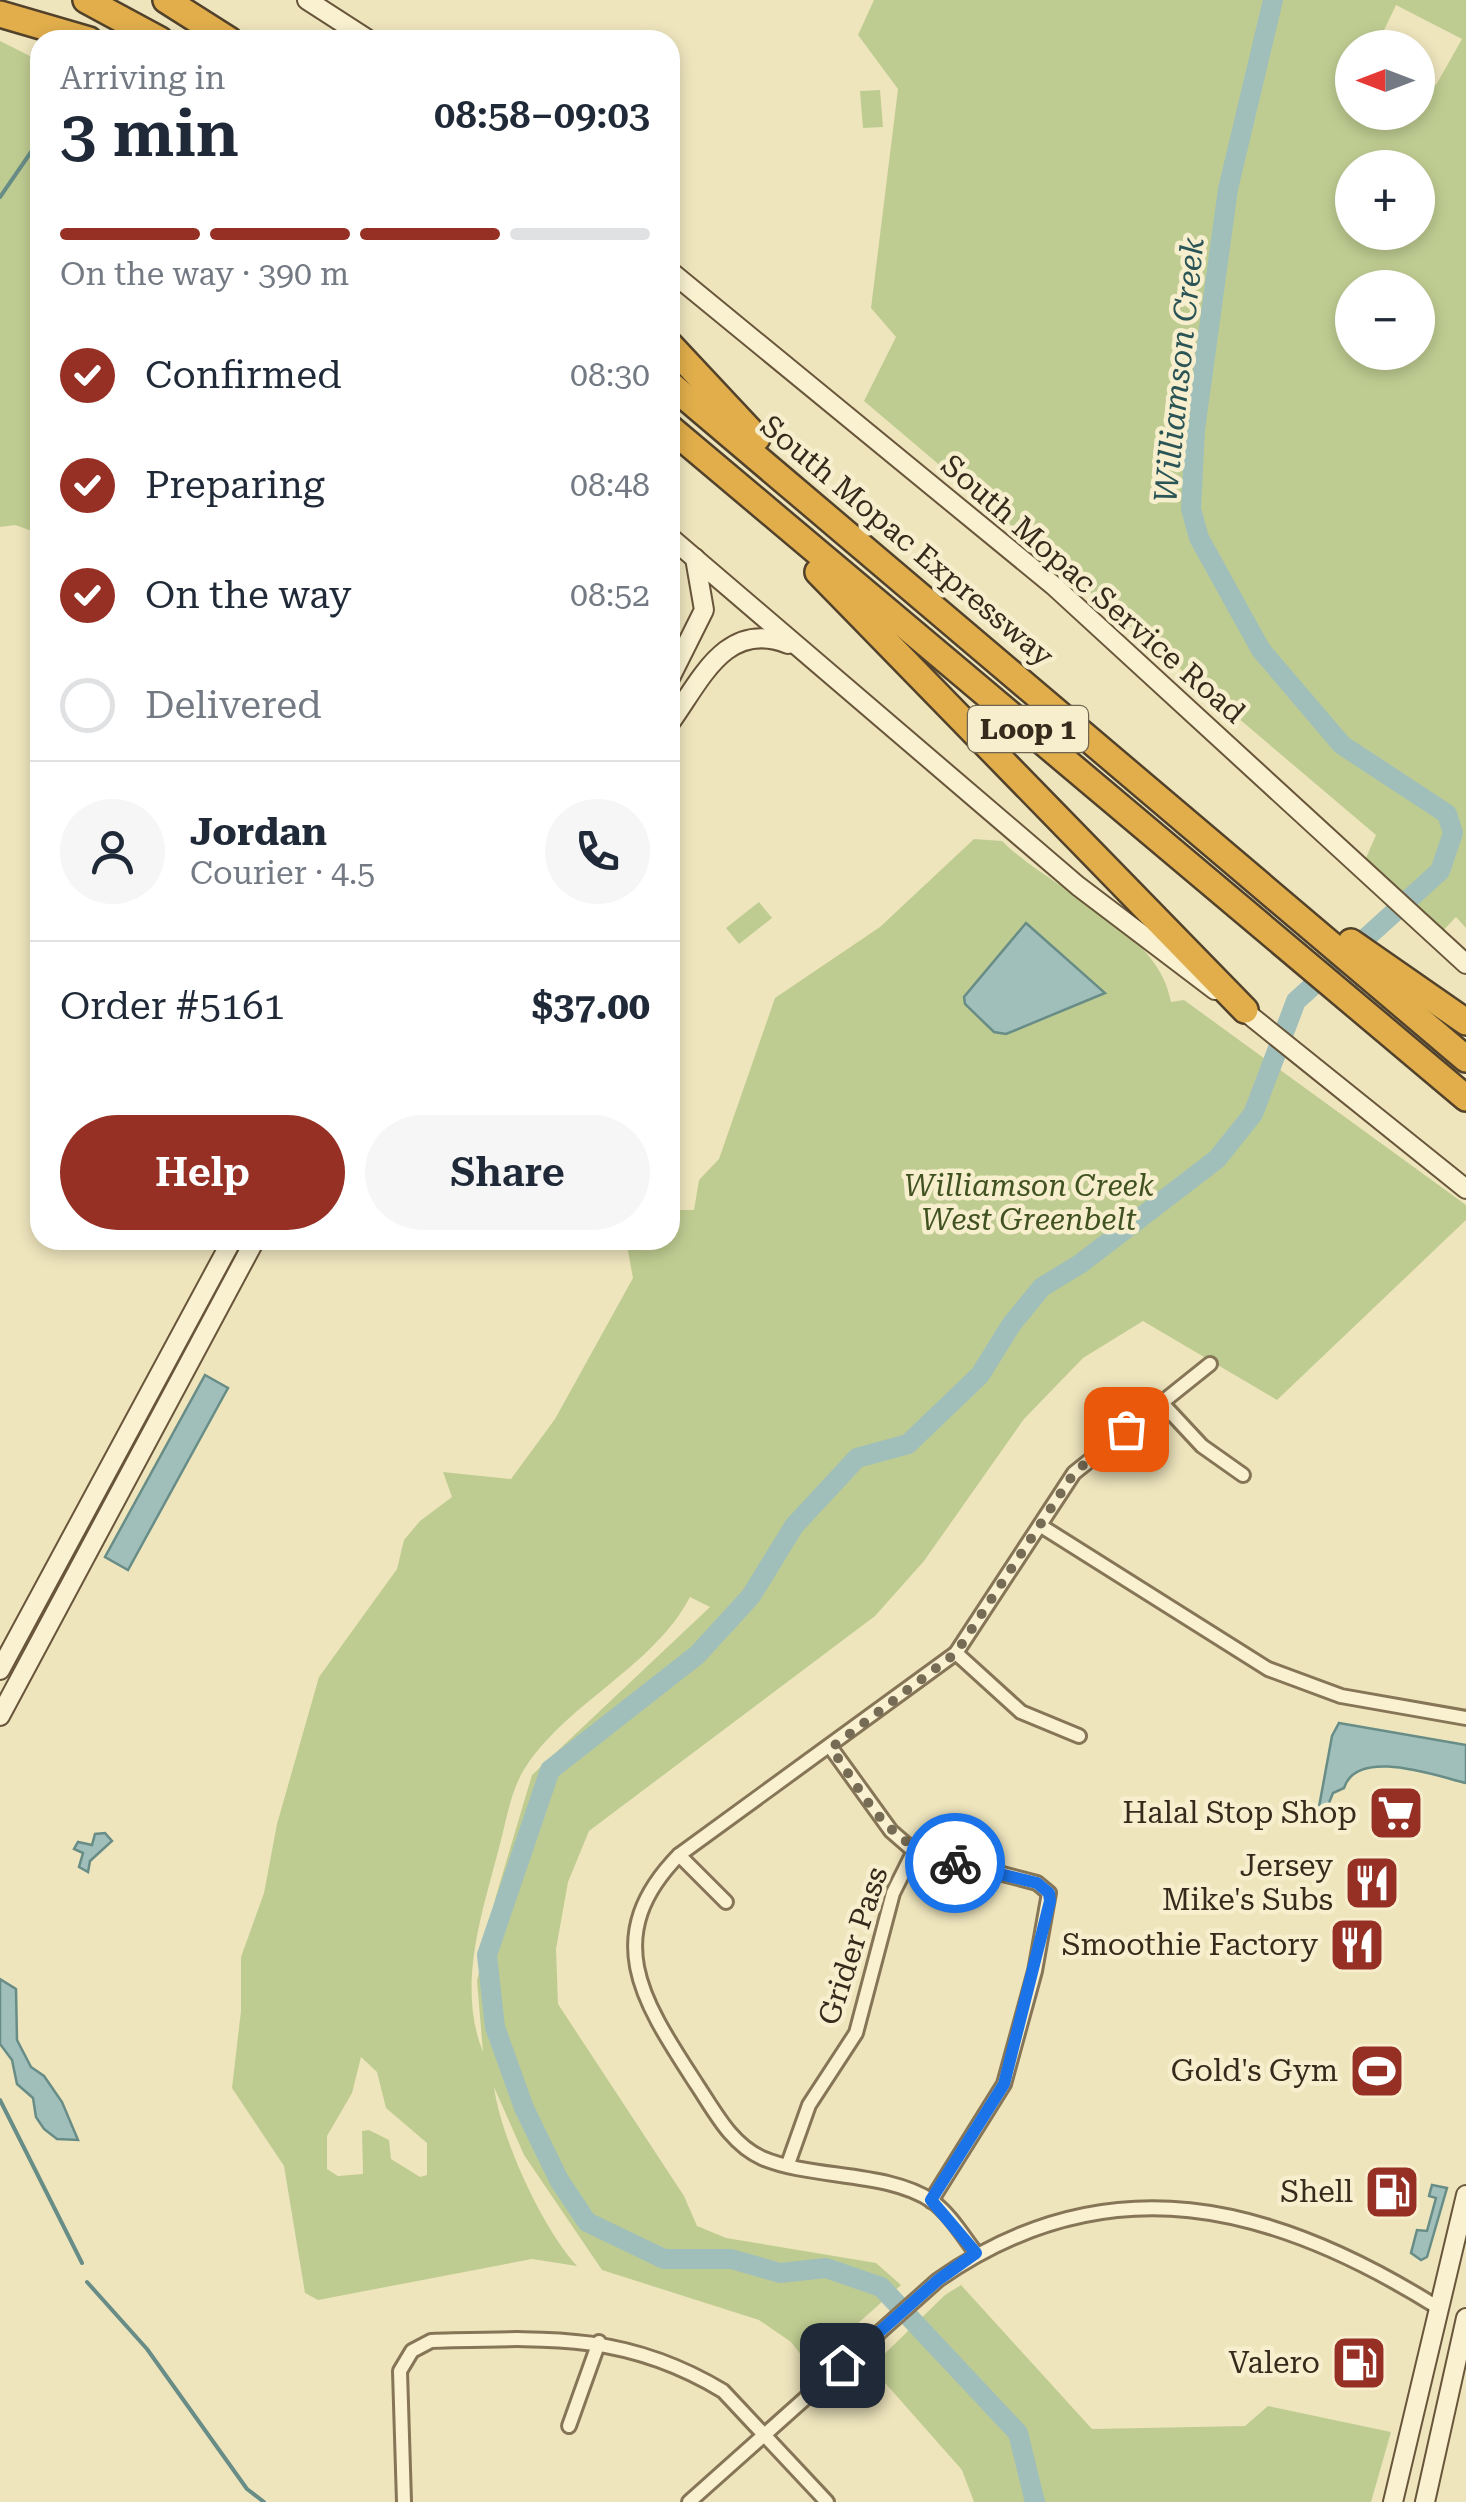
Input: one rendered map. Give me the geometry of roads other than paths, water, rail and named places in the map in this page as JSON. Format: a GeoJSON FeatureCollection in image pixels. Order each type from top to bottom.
{"type":"FeatureCollection","features":[{"type":"Feature","properties":{"kind":"highway"},"geometry":{"type":"LineString","coordinates":[[86,0],[142,30]]}},
{"type":"Feature","properties":{"kind":"highway"},"geometry":{"type":"LineString","coordinates":[[166,0],[212,30]]}},
{"type":"Feature","properties":{"kind":"highway"},"geometry":{"type":"LineString","coordinates":[[0,15],[54,30]]}},
{"type":"Feature","properties":{"kind":"highway"},"geometry":{"type":"LineString","coordinates":[[680,356],[765,446],[804,496]]}},
{"type":"Feature","properties":{"kind":"highway","name":"South Mopac Expressway"},"geometry":{"type":"LineString","coordinates":[[680,392],[1244,868],[1405,994]]}},
{"type":"Feature","properties":{"kind":"highway","name":"Loop 1"},"geometry":{"type":"LineString","coordinates":[[680,436],[1466,1098]]}},
{"type":"Feature","properties":{"kind":"highway"},"geometry":{"type":"LineString","coordinates":[[767,510],[813,567],[1244,1010]]}},
{"type":"Feature","properties":{"kind":"highway"},"geometry":{"type":"LineString","coordinates":[[1405,994],[1466,1022]]}},
{"type":"Feature","properties":{"kind":"highway"},"geometry":{"type":"LineString","coordinates":[[1405,994],[1466,1059]]}},
{"type":"Feature","properties":{"kind":"main road"},"geometry":{"type":"LineString","coordinates":[[306,0],[353,30]]}},
{"type":"Feature","properties":{"kind":"main road"},"geometry":{"type":"LineString","coordinates":[[0,15],[30,32]]}},
{"type":"Feature","properties":{"kind":"main road","name":"South Mopac Service Road"},"geometry":{"type":"LineString","coordinates":[[680,279],[1054,586],[1466,964]]}},
{"type":"Feature","properties":{"kind":"main road"},"geometry":{"type":"LineString","coordinates":[[680,546],[1078,886],[1244,1010],[1466,1190]]}},
{"type":"Feature","properties":{"kind":"main road"},"geometry":{"type":"LineString","coordinates":[[680,658],[704,610],[702,578],[694,558]]}},
{"type":"Feature","properties":{"kind":"main road"},"geometry":{"type":"LineString","coordinates":[[680,709],[713,661],[731,644],[765,637],[802,650]]}},
{"type":"Feature","properties":{"kind":"main road"},"geometry":{"type":"LineString","coordinates":[[0,1670],[227,1250]]}},
{"type":"Feature","properties":{"kind":"main road"},"geometry":{"type":"LineString","coordinates":[[0,1716],[251,1250]]}},
{"type":"Feature","properties":{"kind":"main road"},"geometry":{"type":"LineString","coordinates":[[1393,2502],[1436,2307],[1466,2195]]}},
{"type":"Feature","properties":{"kind":"main road"},"geometry":{"type":"LineString","coordinates":[[1425,2502],[1465,2325],[1436,2307]]}},
{"type":"Feature","properties":{"kind":"street"},"geometry":{"type":"LineString","coordinates":[[976,2253],[931,2200],[901,2189],[762,2158],[726,2129],[642,1992],[634,1950],[637,1924],[646,1896],[679,1855],[831,1748],[956,1653],[1074,1473],[1210,1364]]}},
{"type":"Feature","properties":{"kind":"street"},"geometry":{"type":"LineString","coordinates":[[1161,1402],[1202,1446],[1243,1475]]}},
{"type":"Feature","properties":{"kind":"street"},"geometry":{"type":"LineString","coordinates":[[1041,1526],[1268,1669],[1341,1696],[1466,1718]]}},
{"type":"Feature","properties":{"kind":"street"},"geometry":{"type":"LineString","coordinates":[[956,1653],[1022,1712],[1079,1736]]}},
{"type":"Feature","properties":{"kind":"street"},"geometry":{"type":"LineString","coordinates":[[831,1748],[890,1831],[914,1851],[1037,1883],[1049,1893],[1004,2084],[931,2200]]}},
{"type":"Feature","properties":{"kind":"street","name":"Grider Pass"},"geometry":{"type":"LineString","coordinates":[[788,2164],[810,2104],[856,2033],[893,1894],[914,1851]]}},
{"type":"Feature","properties":{"kind":"street"},"geometry":{"type":"LineString","coordinates":[[679,1855],[726,1902]]}},
{"type":"Feature","properties":{"kind":"street"},"geometry":{"type":"LineString","coordinates":[[689,2502],[938,2280],[976,2253],[1040,2228],[1096,2214],[1192,2210],[1270,2225],[1317,2241],[1436,2307]]}},
{"type":"Feature","properties":{"kind":"street"},"geometry":{"type":"LineString","coordinates":[[404,2502],[400,2371],[412,2351],[431,2341],[560,2338],[600,2342],[702,2379],[736,2403],[826,2502]]}},
{"type":"Feature","properties":{"kind":"street"},"geometry":{"type":"LineString","coordinates":[[570,2426],[600,2342]]}},
{"type":"Feature","properties":{"kind":"water"},"geometry":{"type":"Polygon","coordinates":[[[1026,923],[1105,993],[1006,1034],[994,1032],[965,1004],[964,997],[1026,923]]]}},
{"type":"Feature","properties":{"kind":"water"},"geometry":{"type":"Polygon","coordinates":[[[205,1375],[228,1388],[128,1570],[105,1557],[205,1375]]]}},
{"type":"Feature","properties":{"kind":"water"},"geometry":{"type":"Polygon","coordinates":[[[1339,1723],[1466,1745],[1466,1783],[1399,1767],[1364,1769],[1333,1793],[1327,1808],[1319,1807],[1332,1736],[1339,1723]]]}},
{"type":"Feature","properties":{"kind":"water"},"geometry":{"type":"Polygon","coordinates":[[[105,1833],[112,1841],[90,1861],[88,1872],[79,1867],[83,1853],[74,1849],[78,1842],[92,1845],[95,1834],[105,1833]]]}},
{"type":"Feature","properties":{"kind":"water"},"geometry":{"type":"Polygon","coordinates":[[[0,1979],[16,1989],[17,2040],[31,2067],[44,2076],[62,2102],[78,2140],[57,2139],[44,2129],[36,2117],[33,2098],[17,2084],[12,2060],[0,2044],[0,1979]]]}},
{"type":"Feature","properties":{"kind":"water"},"geometry":{"type":"Polygon","coordinates":[[[1432,2185],[1447,2188],[1427,2257],[1421,2260],[1411,2253],[1417,2230],[1427,2231],[1436,2198],[1429,2196],[1432,2185]]]}},
{"type":"Feature","properties":{"kind":"waterway","name":"Williamson Creek"},"geometry":{"type":"LineString","coordinates":[[1035,2502],[1018,2433],[881,2287],[826,2268],[780,2273],[731,2259],[664,2259],[587,2222],[559,2180],[524,2108],[495,2027],[487,1955],[550,1770],[697,1655],[751,1596],[794,1526],[857,1458],[908,1444],[980,1375],[1011,1325],[1042,1287],[1080,1264],[1217,1159],[1253,1114],[1296,1001],[1440,871],[1453,833],[1447,814],[1342,745],[1261,650],[1199,538],[1191,509],[1195,430],[1228,189],[1273,0]]}},
{"type":"Feature","properties":{"kind":"waterway"},"geometry":{"type":"LineString","coordinates":[[0,197],[30,154]]}},
{"type":"Feature","properties":{"kind":"waterway"},"geometry":{"type":"LineString","coordinates":[[0,2100],[82,2263]]}},
{"type":"Feature","properties":{"kind":"waterway"},"geometry":{"type":"LineString","coordinates":[[87,2282],[147,2349],[247,2489],[264,2502]]}},
{"type":"Feature","properties":{"kind":"place","name":"Halal Stop Shop"},"geometry":{"type":"Point","coordinates":[1396,1813]}},
{"type":"Feature","properties":{"kind":"place","name":"Jersey Mike's Subs"},"geometry":{"type":"Point","coordinates":[1372,1883]}},
{"type":"Feature","properties":{"kind":"place","name":"Smoothie Factory"},"geometry":{"type":"Point","coordinates":[1357,1945]}},
{"type":"Feature","properties":{"kind":"place","name":"Gold's Gym"},"geometry":{"type":"Point","coordinates":[1377,2071]}},
{"type":"Feature","properties":{"kind":"place","name":"Shell"},"geometry":{"type":"Point","coordinates":[1392,2192]}},
{"type":"Feature","properties":{"kind":"place","name":"Valero"},"geometry":{"type":"Point","coordinates":[1359,2363]}},
{"type":"Feature","properties":{"kind":"park label","name":"Williamson Creek West Greenbelt"},"geometry":{"type":"Point","coordinates":[1029,1203]}}]}
